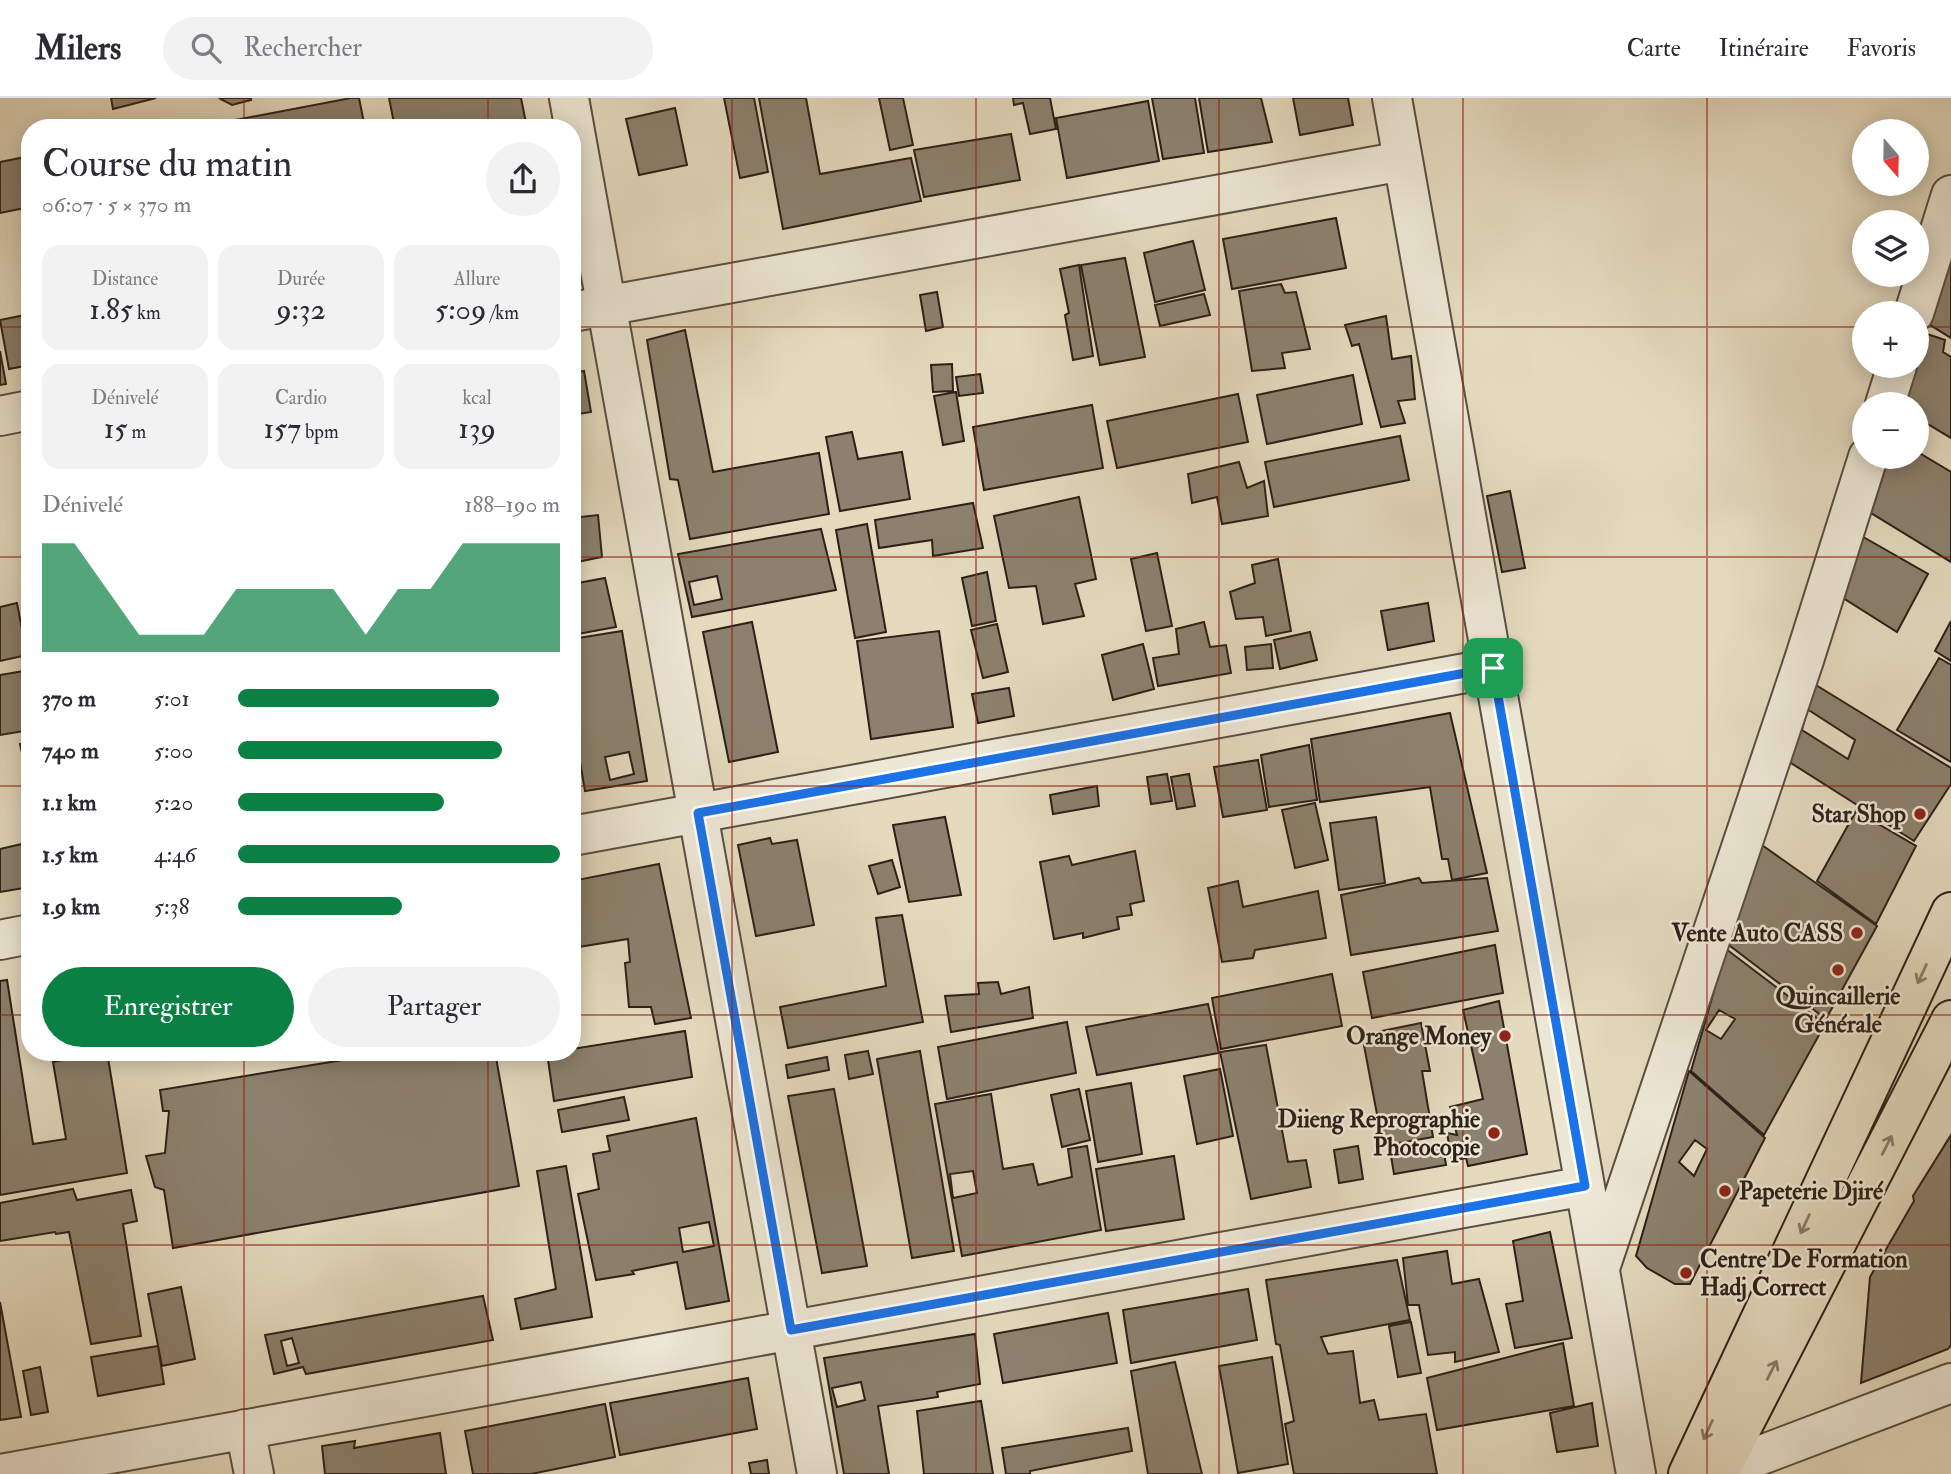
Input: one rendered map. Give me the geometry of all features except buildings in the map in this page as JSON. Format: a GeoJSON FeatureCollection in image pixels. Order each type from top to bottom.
{"type":"FeatureCollection","features":[{"type":"Feature","properties":{"kind":"main road"},"geometry":{"type":"LineString","coordinates":[[1707,1473],[1951,912]]}},
{"type":"Feature","properties":{"kind":"main road"},"geometry":{"type":"LineString","coordinates":[[1707,1473],[1951,1020]]}},
{"type":"Feature","properties":{"kind":"street"},"geometry":{"type":"LineString","coordinates":[[569,98],[571,119]]}},
{"type":"Feature","properties":{"kind":"street"},"geometry":{"type":"LineString","coordinates":[[1392,98],[1636,1474]]}},
{"type":"Feature","properties":{"kind":"street"},"geometry":{"type":"LineString","coordinates":[[590,309],[1403,160]]}},
{"type":"Feature","properties":{"kind":"street"},"geometry":{"type":"LineString","coordinates":[[1918,301],[1951,195]]}},
{"type":"Feature","properties":{"kind":"street"},"geometry":{"type":"LineString","coordinates":[[581,219],[590,309],[698,813],[817,1474]]}},
{"type":"Feature","properties":{"kind":"street"},"geometry":{"type":"LineString","coordinates":[[0,416],[21,412]]}},
{"type":"Feature","properties":{"kind":"street"},"geometry":{"type":"LineString","coordinates":[[1599,1269],[1800,673],[1864,469]]}},
{"type":"Feature","properties":{"kind":"street"},"geometry":{"type":"LineString","coordinates":[[581,834],[1493,668]]}},
{"type":"Feature","properties":{"kind":"street"},"geometry":{"type":"LineString","coordinates":[[0,940],[21,936]]}},
{"type":"Feature","properties":{"kind":"street"},"geometry":{"type":"LineString","coordinates":[[0,1474],[1585,1186]]}},
{"type":"Feature","properties":{"kind":"street"},"geometry":{"type":"LineString","coordinates":[[1707,1473],[1951,1383]]}},
{"type":"Feature","properties":{"kind":"street"},"geometry":{"type":"LineString","coordinates":[[245,1429],[254,1474]]}},
{"type":"Feature","properties":{"kind":"place","name":"Star Shop"},"geometry":{"type":"Point","coordinates":[1920,814]}},
{"type":"Feature","properties":{"kind":"place","name":"Vente Auto CASS"},"geometry":{"type":"Point","coordinates":[1857,933]}},
{"type":"Feature","properties":{"kind":"place","name":"Quincaillerie Générale"},"geometry":{"type":"Point","coordinates":[1838,970]}},
{"type":"Feature","properties":{"kind":"place","name":"Orange Money"},"geometry":{"type":"Point","coordinates":[1505,1036]}},
{"type":"Feature","properties":{"kind":"place","name":"Diieng Reprographie Photocopie"},"geometry":{"type":"Point","coordinates":[1494,1133]}},
{"type":"Feature","properties":{"kind":"place","name":"Papeterie Djiré"},"geometry":{"type":"Point","coordinates":[1725,1191]}},
{"type":"Feature","properties":{"kind":"place","name":"Centre De Formation Hadj Correct"},"geometry":{"type":"Point","coordinates":[1686,1273]}},
{"type":"Feature","properties":{"kind":"route"},"geometry":{"type":"LineString","coordinates":[[1493,668],[1585,1186],[791,1330],[698,813],[1493,668]]}}]}
